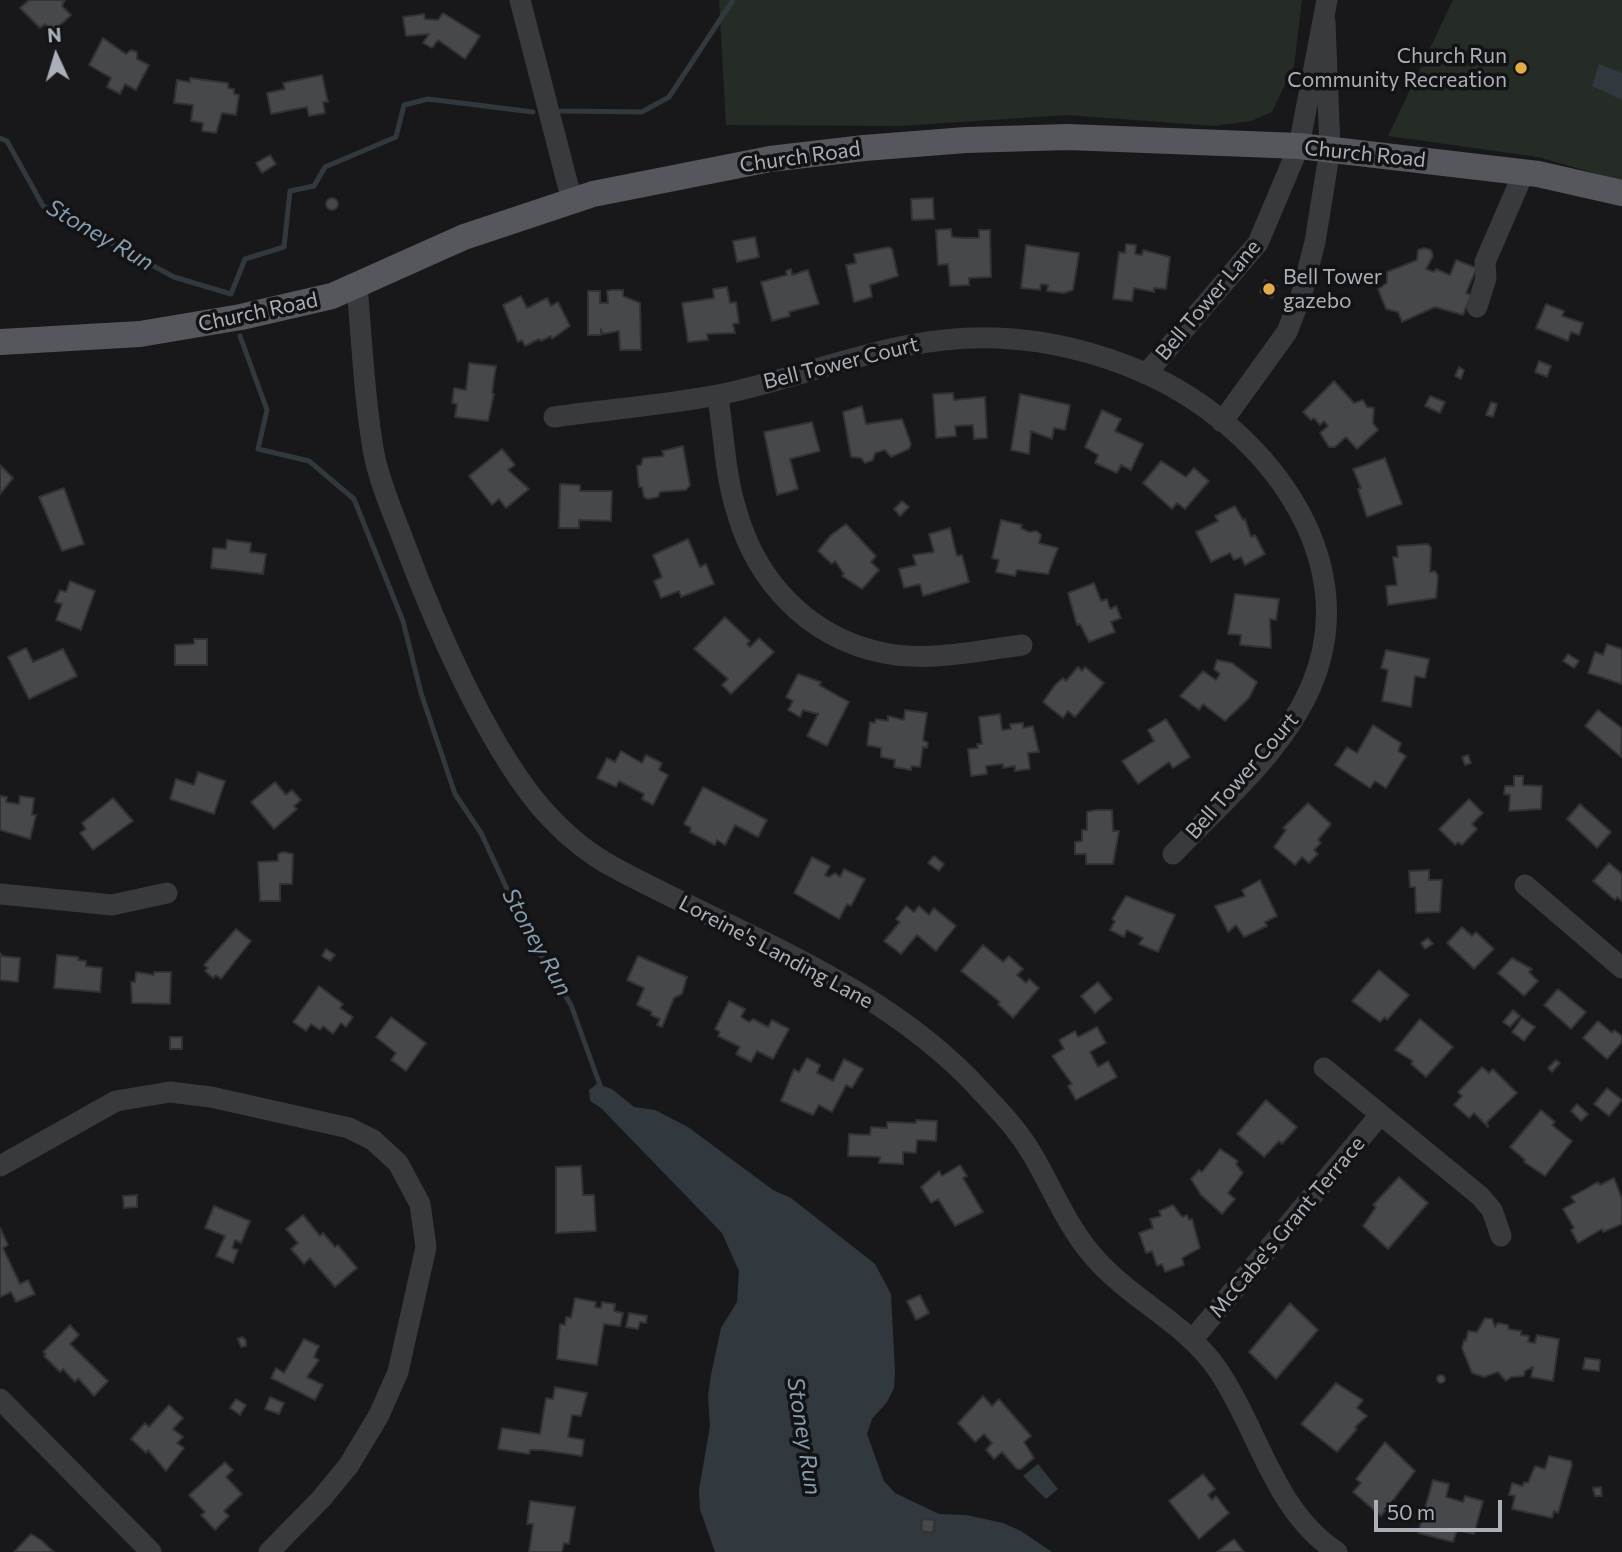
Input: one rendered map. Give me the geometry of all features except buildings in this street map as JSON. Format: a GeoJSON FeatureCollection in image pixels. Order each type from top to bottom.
{"type":"FeatureCollection","features":[{"type":"Feature","properties":{"kind":"main road","name":"Church Road"},"geometry":{"type":"LineString","coordinates":[[0,342],[140,334],[184,327],[332,296],[464,237],[572,201],[770,159],[966,140],[1147,138],[1299,146],[1524,172],[1622,193]]}},
{"type":"Feature","properties":{"kind":"street"},"geometry":{"type":"LineString","coordinates":[[520,0],[572,201]]}},
{"type":"Feature","properties":{"kind":"street"},"geometry":{"type":"LineString","coordinates":[[1222,422],[1287,332],[1315,242],[1330,149],[1325,22],[1327,0]]}},
{"type":"Feature","properties":{"kind":"street","name":"Bell Tower Lane"},"geometry":{"type":"LineString","coordinates":[[1146,374],[1258,243],[1299,146],[1325,22]]}},
{"type":"Feature","properties":{"kind":"street"},"geometry":{"type":"LineString","coordinates":[[1477,307],[1486,278],[1485,262],[1524,172]]}},
{"type":"Feature","properties":{"kind":"street","name":"Loreine's Landing Lane"},"geometry":{"type":"LineString","coordinates":[[357,286],[374,455],[386,495],[439,628],[480,709],[536,802],[559,827],[612,866],[857,992],[948,1058],[978,1087],[1028,1148],[1066,1222],[1097,1261],[1193,1339],[1219,1372],[1301,1521],[1337,1552]]}},
{"type":"Feature","properties":{"kind":"street","name":"Bell Tower Court"},"geometry":{"type":"LineString","coordinates":[[554,417],[723,394],[864,353],[942,339],[997,338],[1043,343],[1097,355],[1146,374],[1188,397],[1222,422],[1261,458],[1298,506],[1321,561],[1326,594],[1326,623],[1313,682],[1285,732],[1173,854]]}},
{"type":"Feature","properties":{"kind":"street"},"geometry":{"type":"LineString","coordinates":[[723,394],[718,398],[735,508],[751,551],[773,587],[802,616],[835,638],[885,654],[944,656],[1022,645]]}},
{"type":"Feature","properties":{"kind":"street"},"geometry":{"type":"LineString","coordinates":[[1525,885],[1622,968]]}},
{"type":"Feature","properties":{"kind":"street"},"geometry":{"type":"LineString","coordinates":[[0,894],[113,905],[167,893]]}},
{"type":"Feature","properties":{"kind":"street"},"geometry":{"type":"LineString","coordinates":[[1324,1068],[1479,1196],[1492,1210],[1501,1236]]}},
{"type":"Feature","properties":{"kind":"street"},"geometry":{"type":"LineString","coordinates":[[0,1166],[116,1101],[170,1092],[211,1097],[349,1128],[373,1140],[398,1163],[420,1204],[426,1247],[398,1372],[379,1415],[349,1465],[321,1499],[269,1552]]}},
{"type":"Feature","properties":{"kind":"street","name":"McCabe's Grant Terrace"},"geometry":{"type":"LineString","coordinates":[[1193,1339],[1380,1115]]}},
{"type":"Feature","properties":{"kind":"street"},"geometry":{"type":"LineString","coordinates":[[0,1399],[151,1552]]}},
{"type":"Feature","properties":{"kind":"shaded area"},"geometry":{"type":"Polygon","coordinates":[[[719,0],[1302,0],[1294,66],[1272,112],[1251,121],[1214,126],[1067,115],[900,126],[726,125],[719,0]]]}},
{"type":"Feature","properties":{"kind":"shaded area","name":"Church Run Community Recreation"},"geometry":{"type":"Polygon","coordinates":[[[1453,0],[1622,0],[1622,181],[1538,157],[1388,136],[1453,0]]]}},
{"type":"Feature","properties":{"kind":"water"},"geometry":{"type":"Polygon","coordinates":[[[1599,64],[1622,73],[1622,100],[1592,86],[1599,64]]]}},
{"type":"Feature","properties":{"kind":"water"},"geometry":{"type":"Polygon","coordinates":[[[597,1084],[612,1089],[634,1107],[655,1110],[688,1127],[773,1190],[791,1198],[875,1264],[891,1294],[895,1372],[894,1388],[887,1402],[872,1419],[867,1434],[884,1481],[895,1493],[939,1514],[966,1515],[1003,1523],[1021,1531],[1052,1552],[715,1552],[700,1509],[699,1490],[710,1426],[708,1396],[711,1375],[721,1328],[737,1302],[739,1271],[722,1233],[601,1108],[590,1101],[589,1090],[597,1084]]]}},
{"type":"Feature","properties":{"kind":"water"},"geometry":{"type":"Polygon","coordinates":[[[1038,1464],[1058,1489],[1046,1499],[1023,1476],[1038,1464]]]}},
{"type":"Feature","properties":{"kind":"waterway"},"geometry":{"type":"LineString","coordinates":[[561,111],[642,112],[669,97],[733,0]]}},
{"type":"Feature","properties":{"kind":"waterway"},"geometry":{"type":"LineString","coordinates":[[0,138],[7,141],[43,206],[174,277],[231,294],[245,259],[284,247],[290,191],[314,186],[325,167],[396,137],[404,105],[428,99],[533,112]]}},
{"type":"Feature","properties":{"kind":"waterway","name":"Stoney Run"},"geometry":{"type":"LineString","coordinates":[[240,336],[267,410],[258,449],[309,461],[354,499],[403,621],[421,693],[455,794],[481,833],[528,934],[571,1005],[601,1088]]}},
{"type":"Feature","properties":{"kind":"place","name":"Church Run Community Recreation"},"geometry":{"type":"Point","coordinates":[1521,68]}},
{"type":"Feature","properties":{"kind":"place","name":"Bell Tower gazebo"},"geometry":{"type":"Point","coordinates":[1269,289]}}]}
